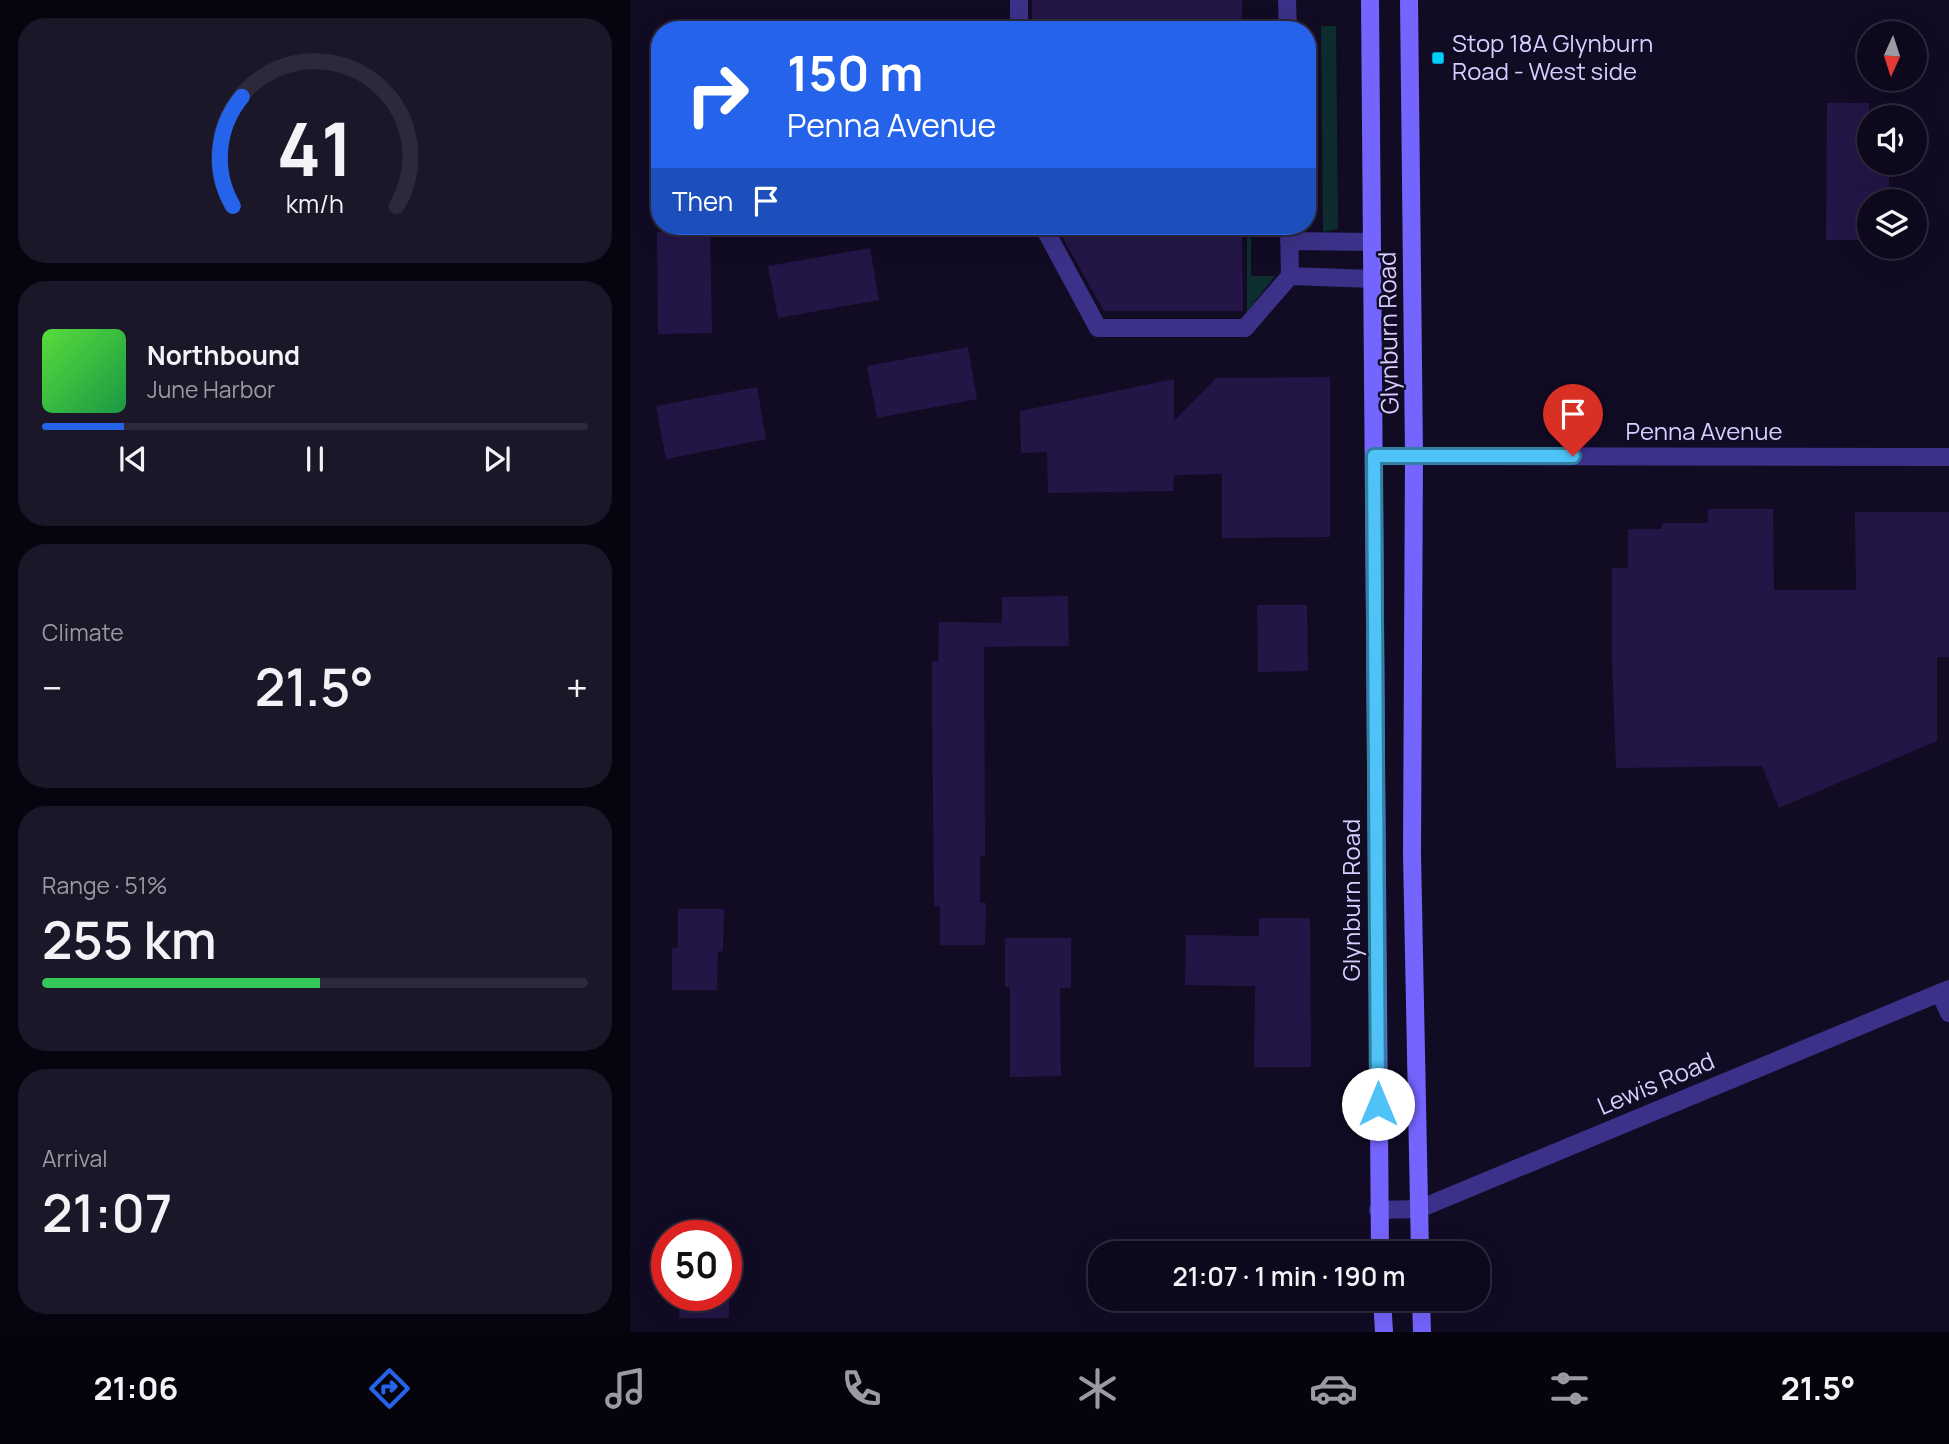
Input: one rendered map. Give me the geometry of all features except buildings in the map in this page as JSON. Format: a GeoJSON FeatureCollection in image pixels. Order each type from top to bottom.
{"type":"FeatureCollection","features":[{"type":"Feature","properties":{"kind":"main road","name":"Glynburn Road"},"geometry":{"type":"LineString","coordinates":[[1370,0],[1379,1241]]}},
{"type":"Feature","properties":{"kind":"main road","name":"Glynburn Road"},"geometry":{"type":"LineString","coordinates":[[1409,0],[1414,456],[1412,854],[1420,1241]]}},
{"type":"Feature","properties":{"kind":"main road"},"geometry":{"type":"LineString","coordinates":[[1383,1311],[1384,1332]]}},
{"type":"Feature","properties":{"kind":"main road"},"geometry":{"type":"LineString","coordinates":[[1421,1311],[1422,1332]]}},
{"type":"Feature","properties":{"kind":"street"},"geometry":{"type":"LineString","coordinates":[[1019,0],[1019,21]]}},
{"type":"Feature","properties":{"kind":"street"},"geometry":{"type":"LineString","coordinates":[[1287,0],[1288,21]]}},
{"type":"Feature","properties":{"kind":"street"},"geometry":{"type":"LineString","coordinates":[[1048,235],[1098,328],[1245,328],[1290,276],[1289,235]]}},
{"type":"Feature","properties":{"kind":"street"},"geometry":{"type":"LineString","coordinates":[[1307,235],[1371,242]]}},
{"type":"Feature","properties":{"kind":"street"},"geometry":{"type":"LineString","coordinates":[[1290,276],[1372,279]]}},
{"type":"Feature","properties":{"kind":"street","name":"Penna Avenue"},"geometry":{"type":"LineString","coordinates":[[1374,456],[1949,457]]}},
{"type":"Feature","properties":{"kind":"street"},"geometry":{"type":"LineString","coordinates":[[1945,991],[1949,1013]]}},
{"type":"Feature","properties":{"kind":"street","name":"Lewis Road"},"geometry":{"type":"LineString","coordinates":[[1378,1210],[1419,1209],[1945,991]]}},
{"type":"Feature","properties":{"kind":"green space"},"geometry":{"type":"Polygon","coordinates":[[[1321,26],[1336,26],[1338,229],[1323,232],[1321,26]]]}},
{"type":"Feature","properties":{"kind":"green space"},"geometry":{"type":"Polygon","coordinates":[[[1247,235],[1251,235],[1251,276],[1275,276],[1247,312],[1247,235]]]}},
{"type":"Feature","properties":{"kind":"place","name":"Stop 18A Glynburn Road - West side"},"geometry":{"type":"Point","coordinates":[1438,58]}},
{"type":"Feature","properties":{"kind":"route"},"geometry":{"type":"LineString","coordinates":[[1378,1104],[1374,456],[1573,456]]}}]}
